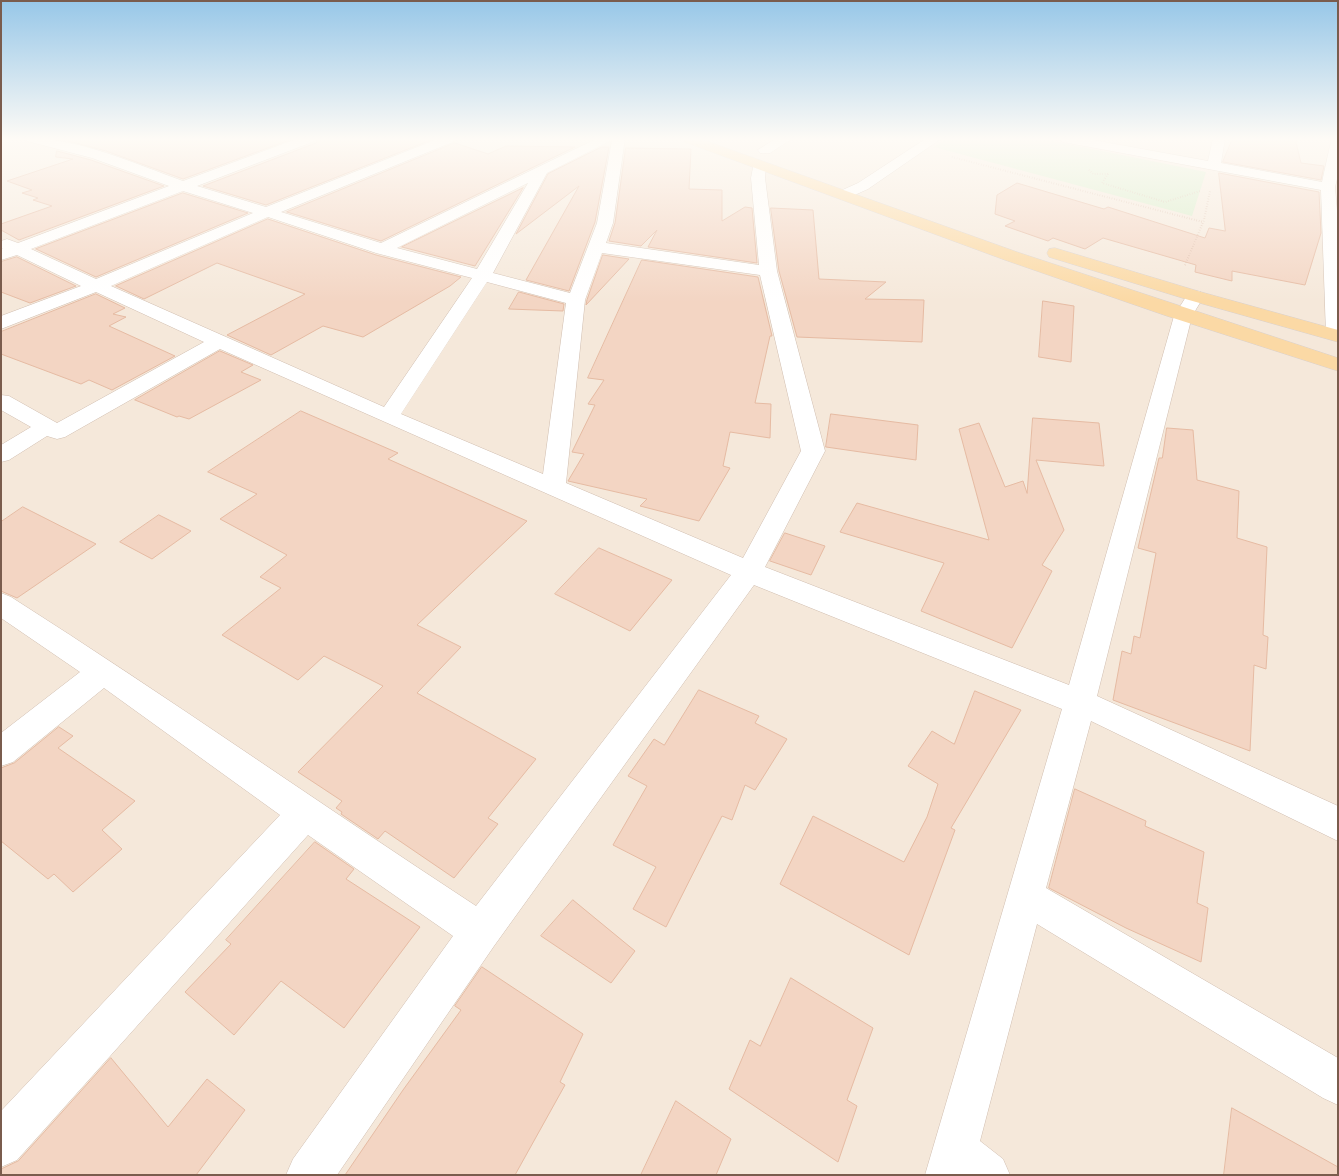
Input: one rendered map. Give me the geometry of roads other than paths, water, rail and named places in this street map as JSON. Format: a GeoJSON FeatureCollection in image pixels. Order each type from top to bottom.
{"type":"FeatureCollection","features":[{"type":"Feature","properties":{"kind":"main road"},"geometry":{"type":"LineString","coordinates":[[858,193],[1189,306],[1338,365]]}},
{"type":"Feature","properties":{"kind":"main road"},"geometry":{"type":"LineString","coordinates":[[1042,250],[1167,287],[1189,306],[1337,336]]}},
{"type":"Feature","properties":{"kind":"street"},"geometry":{"type":"LineString","coordinates":[[1,255],[164,193]]}},
{"type":"Feature","properties":{"kind":"street"},"geometry":{"type":"LineString","coordinates":[[204,193],[382,250],[576,300]]}},
{"type":"Feature","properties":{"kind":"street"},"geometry":{"type":"LineString","coordinates":[[1,323],[96,286],[314,193]]}},
{"type":"Feature","properties":{"kind":"street"},"geometry":{"type":"LineString","coordinates":[[382,250],[496,193]]}},
{"type":"Feature","properties":{"kind":"street"},"geometry":{"type":"LineString","coordinates":[[389,416],[482,276],[529,193]]}},
{"type":"Feature","properties":{"kind":"street"},"geometry":{"type":"LineString","coordinates":[[553,487],[576,300],[604,223],[609,193]]}},
{"type":"Feature","properties":{"kind":"street"},"geometry":{"type":"LineString","coordinates":[[308,1175],[480,932],[749,572],[813,451],[768,272],[760,193]]}},
{"type":"Feature","properties":{"kind":"street"},"geometry":{"type":"LineString","coordinates":[[1328,193],[1337,336]]}},
{"type":"Feature","properties":{"kind":"street"},"geometry":{"type":"LineString","coordinates":[[1,241],[96,286],[389,416],[749,572],[1080,703],[1338,824]]}},
{"type":"Feature","properties":{"kind":"street"},"geometry":{"type":"LineString","coordinates":[[596,247],[768,272]]}},
{"type":"Feature","properties":{"kind":"street"},"geometry":{"type":"LineString","coordinates":[[963,1167],[1025,896],[1189,306]]}},
{"type":"Feature","properties":{"kind":"street"},"geometry":{"type":"LineString","coordinates":[[1,401],[57,432],[220,341]]}},
{"type":"Feature","properties":{"kind":"street"},"geometry":{"type":"LineString","coordinates":[[1,454],[46,426]]}},
{"type":"Feature","properties":{"kind":"street"},"geometry":{"type":"LineString","coordinates":[[1,604],[103,671],[306,814],[480,932]]}},
{"type":"Feature","properties":{"kind":"street"},"geometry":{"type":"LineString","coordinates":[[1,752],[103,671]]}},
{"type":"Feature","properties":{"kind":"street"},"geometry":{"type":"LineString","coordinates":[[1,1144],[306,814]]}},
{"type":"Feature","properties":{"kind":"street"},"geometry":{"type":"LineString","coordinates":[[1025,896],[1338,1083]]}}]}
